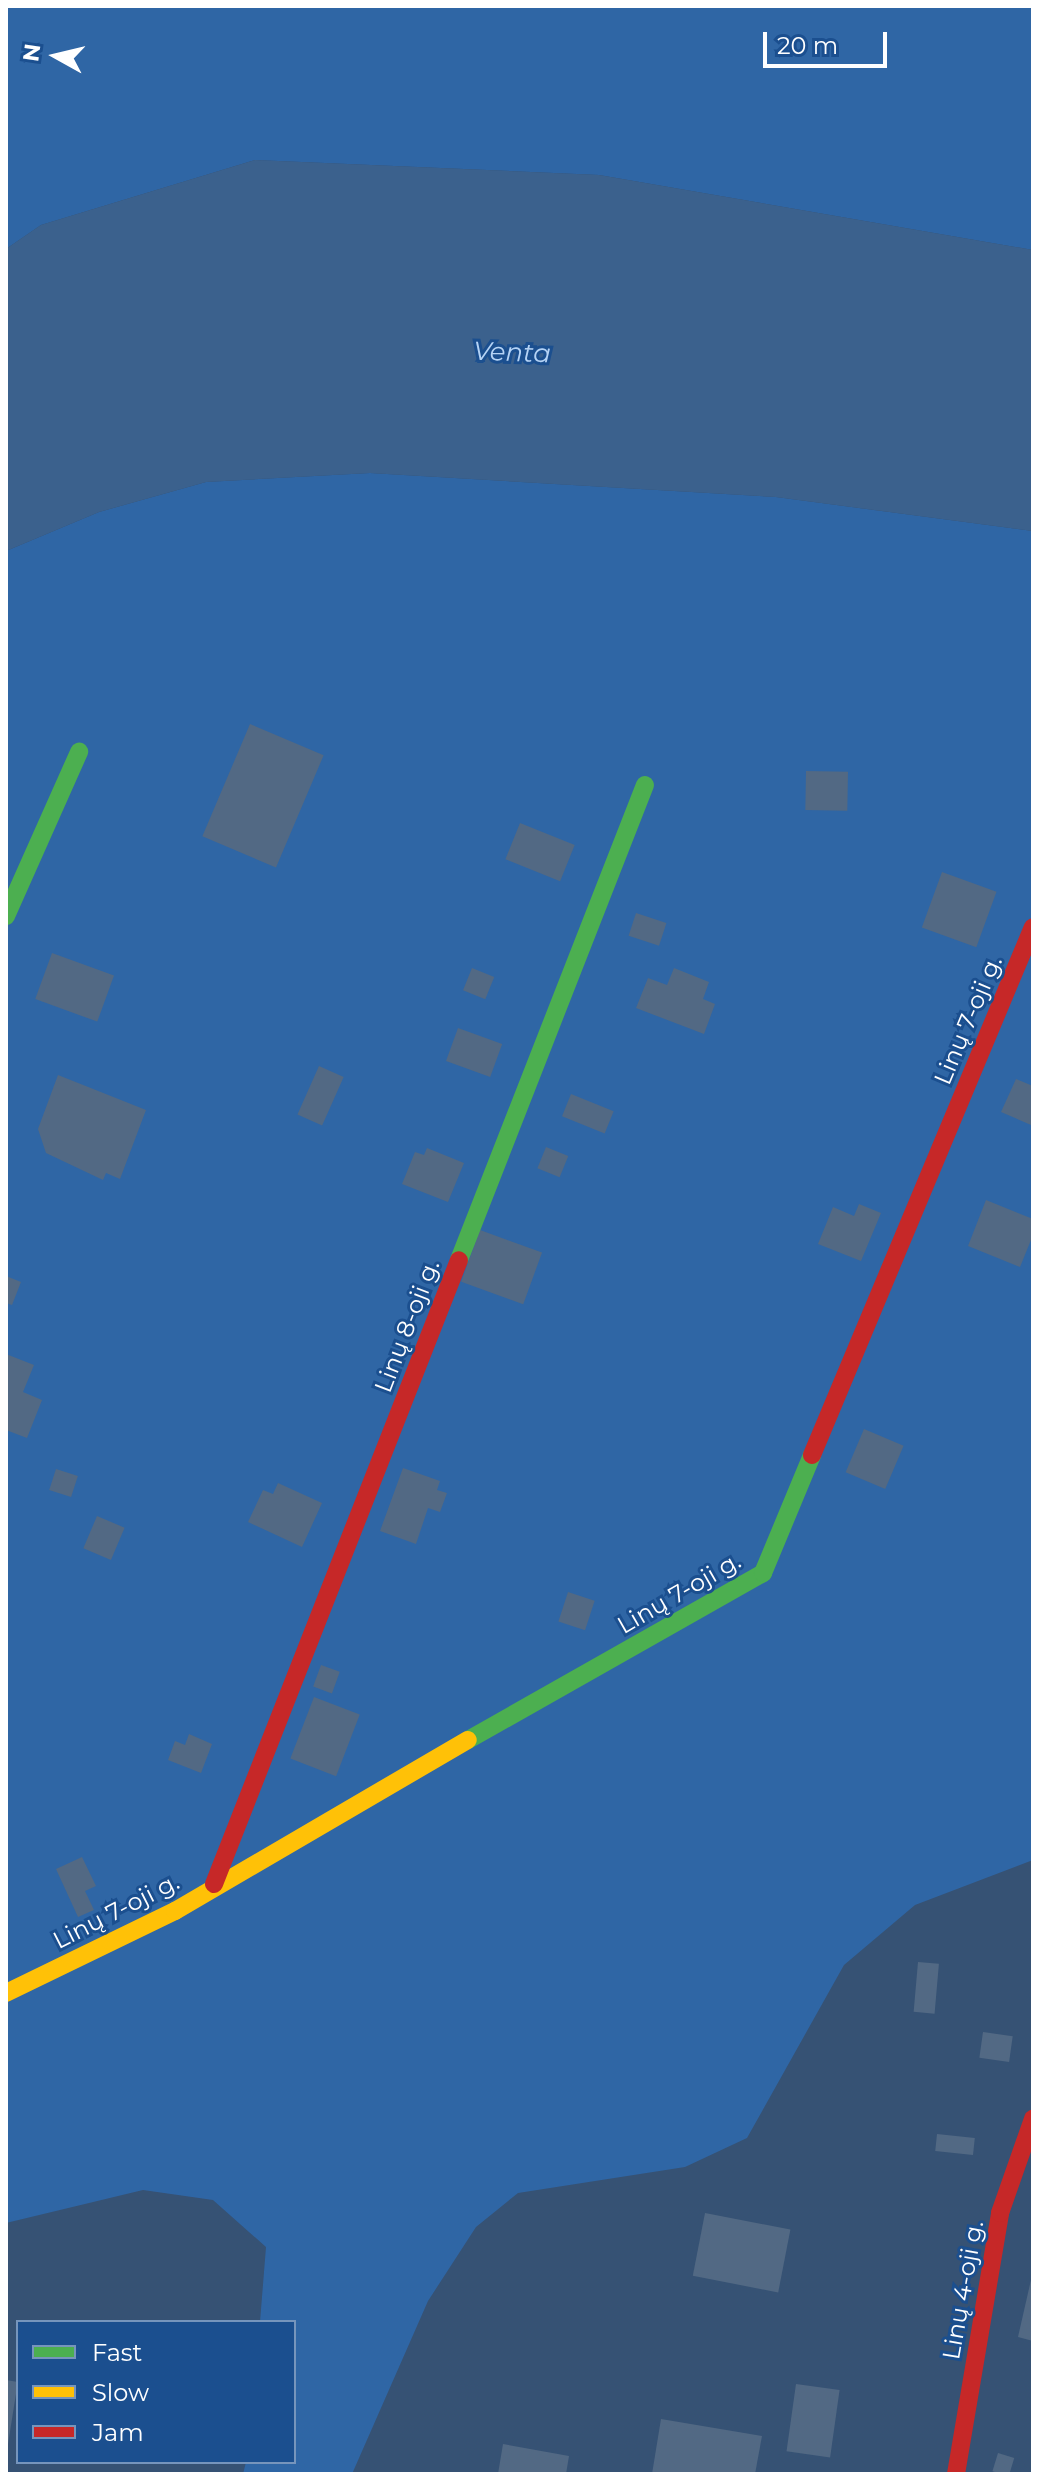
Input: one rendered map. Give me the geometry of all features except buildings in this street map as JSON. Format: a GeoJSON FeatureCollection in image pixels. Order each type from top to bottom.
{"type":"FeatureCollection","features":[{"type":"Feature","properties":{"kind":"street"},"geometry":{"type":"LineString","coordinates":[[6,916],[79,752]]}},
{"type":"Feature","properties":{"kind":"street","name":"Linų 8-oji g."},"geometry":{"type":"LineString","coordinates":[[214,1884],[645,785]]}},
{"type":"Feature","properties":{"kind":"street","name":"Linų 7-oji g."},"geometry":{"type":"LineString","coordinates":[[6,1993],[175,1911],[214,1884],[763,1573],[1033,927]]}},
{"type":"Feature","properties":{"kind":"street","name":"Linų 4-oji g."},"geometry":{"type":"LineString","coordinates":[[956,2474],[1000,2213],[1033,2119]]}},
{"type":"Feature","properties":{"kind":"shaded area"},"geometry":{"type":"Polygon","coordinates":[[[6,6],[1033,6],[1033,250],[599,175],[255,160],[41,225],[6,249],[6,6]]]}},
{"type":"Feature","properties":{"kind":"shaded area"},"geometry":{"type":"Polygon","coordinates":[[[370,473],[776,497],[1033,531],[1033,1860],[915,1905],[844,1965],[747,2138],[685,2167],[518,2193],[476,2227],[428,2301],[352,2474],[243,2474],[246,2464],[296,2464],[296,2320],[260,2320],[266,2247],[213,2200],[143,2190],[6,2223],[6,551],[99,512],[206,482],[370,473]]]}},
{"type":"Feature","properties":{"kind":"water","name":"Venta"},"geometry":{"type":"Polygon","coordinates":[[[255,160],[599,175],[1033,250],[1033,531],[776,497],[370,473],[206,482],[99,512],[6,551],[6,249],[41,225],[255,160]]]}},
{"type":"Feature","properties":{"kind":"traffic: fast"},"geometry":{"type":"LineString","coordinates":[[6,916],[79,752]]}},
{"type":"Feature","properties":{"kind":"traffic: fast"},"geometry":{"type":"LineString","coordinates":[[459,1260],[645,785]]}},
{"type":"Feature","properties":{"kind":"traffic: fast"},"geometry":{"type":"LineString","coordinates":[[468,1740],[763,1573],[812,1455]]}},
{"type":"Feature","properties":{"kind":"traffic: slow"},"geometry":{"type":"LineString","coordinates":[[6,1993],[175,1911],[468,1740]]}},
{"type":"Feature","properties":{"kind":"traffic: jam"},"geometry":{"type":"LineString","coordinates":[[812,1455],[1033,927]]}},
{"type":"Feature","properties":{"kind":"traffic: jam"},"geometry":{"type":"LineString","coordinates":[[214,1884],[459,1260]]}},
{"type":"Feature","properties":{"kind":"traffic: jam"},"geometry":{"type":"LineString","coordinates":[[956,2474],[1000,2213],[1033,2119]]}}]}
